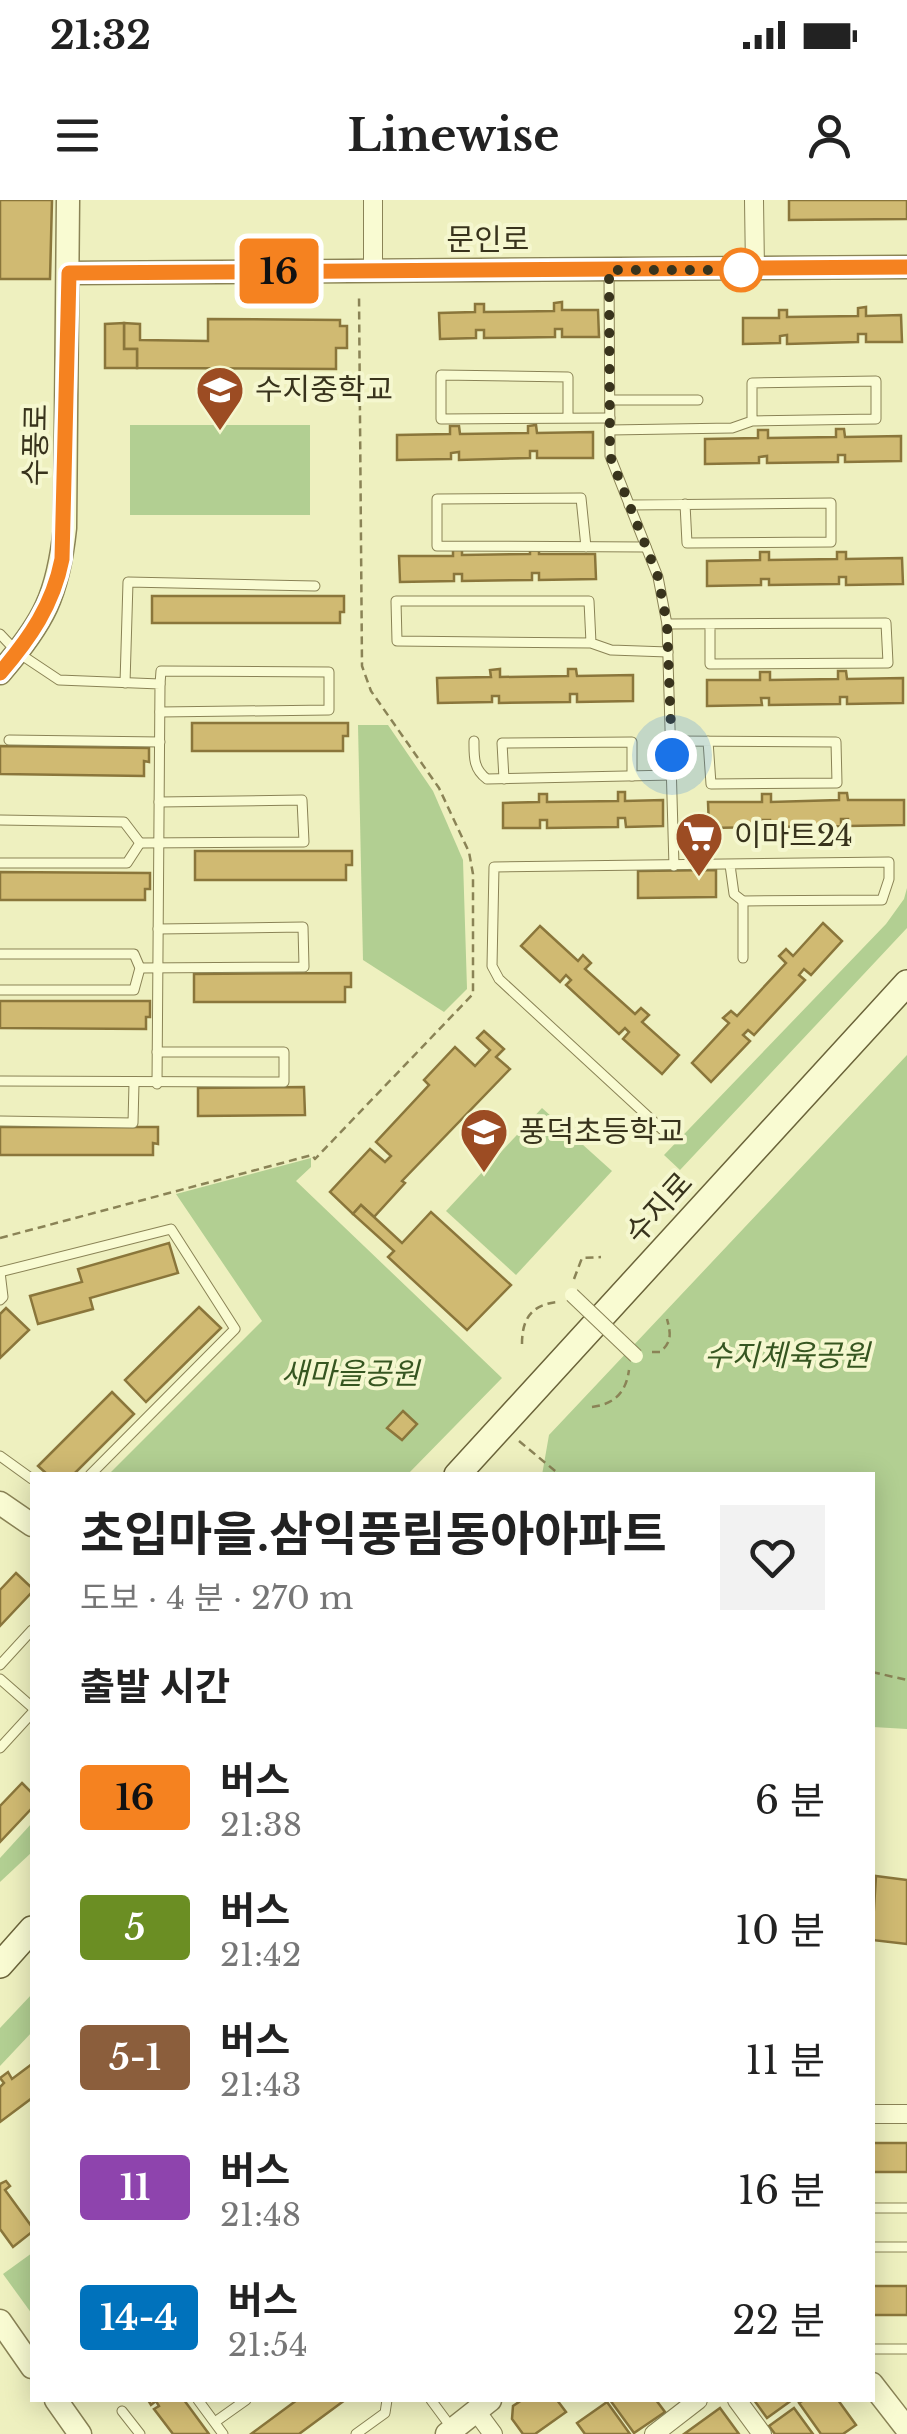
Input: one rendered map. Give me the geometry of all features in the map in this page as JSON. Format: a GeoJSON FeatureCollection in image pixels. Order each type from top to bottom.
{"type":"FeatureCollection","features":[{"type":"Feature","properties":{"kind":"main road","name":"수지로"},"geometry":{"type":"LineString","coordinates":[[460,1472],[907,983]]}},
{"type":"Feature","properties":{"kind":"main road"},"geometry":{"type":"LineString","coordinates":[[0,1964],[30,1931]]}},
{"type":"Feature","properties":{"kind":"street","name":"수풍로"},"geometry":{"type":"LineString","coordinates":[[0,673],[46,612],[62,559],[68,200]]}},
{"type":"Feature","properties":{"kind":"street"},"geometry":{"type":"LineString","coordinates":[[373,200],[373,270]]}},
{"type":"Feature","properties":{"kind":"street"},"geometry":{"type":"LineString","coordinates":[[754,200],[755,270]]}},
{"type":"Feature","properties":{"kind":"street","name":"문인로"},"geometry":{"type":"LineString","coordinates":[[69,273],[907,267]]}},
{"type":"Feature","properties":{"kind":"street"},"geometry":{"type":"LineString","coordinates":[[572,1295],[636,1356]]}},
{"type":"Feature","properties":{"kind":"street"},"geometry":{"type":"LineString","coordinates":[[0,1502],[30,1524]]}},
{"type":"Feature","properties":{"kind":"street"},"geometry":{"type":"LineString","coordinates":[[875,2114],[907,2114]]}},
{"type":"Feature","properties":{"kind":"street"},"geometry":{"type":"LineString","coordinates":[[0,2322],[30,2364]]}},
{"type":"Feature","properties":{"kind":"street"},"geometry":{"type":"LineString","coordinates":[[875,2388],[907,2429]]}},
{"type":"Feature","properties":{"kind":"street"},"geometry":{"type":"LineString","coordinates":[[57,2402],[77,2433]]}},
{"type":"Feature","properties":{"kind":"street"},"geometry":{"type":"LineString","coordinates":[[654,2434],[695,2402]]}},
{"type":"Feature","properties":{"kind":"street"},"geometry":{"type":"LineString","coordinates":[[738,2402],[762,2434]]}},
{"type":"Feature","properties":{"kind":"street"},"geometry":{"type":"LineString","coordinates":[[450,2432],[483,2405],[494,2434]]}},
{"type":"Feature","properties":{"kind":"lane"},"geometry":{"type":"LineString","coordinates":[[609,270],[610,456],[658,577],[667,624],[674,866]]}},
{"type":"Feature","properties":{"kind":"lane"},"geometry":{"type":"LineString","coordinates":[[568,418],[568,377],[440,375],[440,419],[610,418]]}},
{"type":"Feature","properties":{"kind":"lane"},"geometry":{"type":"LineString","coordinates":[[610,430],[732,428],[752,421],[876,419],[876,382],[752,382],[752,421]]}},
{"type":"Feature","properties":{"kind":"lane"},"geometry":{"type":"LineString","coordinates":[[610,400],[698,400]]}},
{"type":"Feature","properties":{"kind":"lane"},"geometry":{"type":"LineString","coordinates":[[586,547],[581,498],[437,499],[437,546],[646,548]]}},
{"type":"Feature","properties":{"kind":"lane"},"geometry":{"type":"LineString","coordinates":[[628,505],[685,504],[831,503],[831,542],[688,544],[685,504]]}},
{"type":"Feature","properties":{"kind":"lane"},"geometry":{"type":"LineString","coordinates":[[126,683],[128,582],[315,586]]}},
{"type":"Feature","properties":{"kind":"lane"},"geometry":{"type":"LineString","coordinates":[[590,642],[589,601],[396,601],[396,642],[590,642],[611,650],[668,652]]}},
{"type":"Feature","properties":{"kind":"lane"},"geometry":{"type":"LineString","coordinates":[[667,624],[886,623],[888,663],[710,664],[710,624]]}},
{"type":"Feature","properties":{"kind":"lane"},"geometry":{"type":"LineString","coordinates":[[0,634],[17,652],[58,680],[160,684]]}},
{"type":"Feature","properties":{"kind":"lane"},"geometry":{"type":"LineString","coordinates":[[157,1084],[160,671],[329,672],[329,710],[160,712]]}},
{"type":"Feature","properties":{"kind":"lane"},"geometry":{"type":"LineString","coordinates":[[9,740],[160,742]]}},
{"type":"Feature","properties":{"kind":"lane"},"geometry":{"type":"LineString","coordinates":[[474,740],[474,760],[479,773],[487,779],[672,776]]}},
{"type":"Feature","properties":{"kind":"lane"},"geometry":{"type":"LineString","coordinates":[[671,741],[708,741],[836,742],[837,782],[711,784],[708,741]]}},
{"type":"Feature","properties":{"kind":"lane"},"geometry":{"type":"LineString","coordinates":[[504,779],[502,743],[632,742],[632,776]]}},
{"type":"Feature","properties":{"kind":"lane"},"geometry":{"type":"LineString","coordinates":[[140,844],[304,842],[302,800],[159,802]]}},
{"type":"Feature","properties":{"kind":"lane"},"geometry":{"type":"LineString","coordinates":[[0,820],[124,822],[140,844]]}},
{"type":"Feature","properties":{"kind":"lane"},"geometry":{"type":"LineString","coordinates":[[0,863],[127,863],[140,844]]}},
{"type":"Feature","properties":{"kind":"lane"},"geometry":{"type":"LineString","coordinates":[[666,1133],[498,979],[492,966],[494,867],[889,862],[889,879],[882,900],[743,901],[734,894],[730,865]]}},
{"type":"Feature","properties":{"kind":"lane"},"geometry":{"type":"LineString","coordinates":[[743,901],[743,958]]}},
{"type":"Feature","properties":{"kind":"lane"},"geometry":{"type":"LineString","coordinates":[[140,968],[304,968],[303,927],[158,929]]}},
{"type":"Feature","properties":{"kind":"lane"},"geometry":{"type":"LineString","coordinates":[[0,954],[134,954],[140,968],[134,990],[0,990]]}},
{"type":"Feature","properties":{"kind":"lane"},"geometry":{"type":"LineString","coordinates":[[0,1080],[284,1082],[284,1052],[157,1052]]}},
{"type":"Feature","properties":{"kind":"lane"},"geometry":{"type":"LineString","coordinates":[[0,1121],[133,1123],[134,1083]]}},
{"type":"Feature","properties":{"kind":"lane"},"geometry":{"type":"LineString","coordinates":[[0,1300],[0,1272],[171,1229],[234,1329],[93,1472]]}},
{"type":"Feature","properties":{"kind":"lane"},"geometry":{"type":"LineString","coordinates":[[0,1456],[30,1478]]}},
{"type":"Feature","properties":{"kind":"lane"},"geometry":{"type":"LineString","coordinates":[[0,1665],[30,1632]]}},
{"type":"Feature","properties":{"kind":"lane"},"geometry":{"type":"LineString","coordinates":[[0,1679],[30,1708]]}},
{"type":"Feature","properties":{"kind":"lane"},"geometry":{"type":"LineString","coordinates":[[0,1748],[30,1712]]}},
{"type":"Feature","properties":{"kind":"lane"},"geometry":{"type":"LineString","coordinates":[[875,2208],[907,2208]]}},
{"type":"Feature","properties":{"kind":"lane"},"geometry":{"type":"LineString","coordinates":[[875,2248],[907,2247]]}},
{"type":"Feature","properties":{"kind":"lane"},"geometry":{"type":"LineString","coordinates":[[875,2349],[907,2349]]}},
{"type":"Feature","properties":{"kind":"lane"},"geometry":{"type":"LineString","coordinates":[[200,2402],[223,2434]]}},
{"type":"Feature","properties":{"kind":"lane"},"geometry":{"type":"LineString","coordinates":[[215,2422],[243,2402]]}},
{"type":"Feature","properties":{"kind":"lane"},"geometry":{"type":"LineString","coordinates":[[356,2434],[385,2413],[387,2402]]}},
{"type":"Feature","properties":{"kind":"lane"},"geometry":{"type":"LineString","coordinates":[[432,2402],[450,2432]]}},
{"type":"Feature","properties":{"kind":"lane"},"geometry":{"type":"LineString","coordinates":[[122,2411],[140,2434]]}},
{"type":"Feature","properties":{"kind":"path"},"geometry":{"type":"LineString","coordinates":[[0,1238],[312,1155],[315,1159],[473,994],[473,874],[469,852],[440,788],[370,692],[362,666],[360,294]]}},
{"type":"Feature","properties":{"kind":"path"},"geometry":{"type":"LineString","coordinates":[[522,1344],[522,1328],[535,1308],[572,1295],[576,1267],[582,1258],[602,1256]]}},
{"type":"Feature","properties":{"kind":"path"},"geometry":{"type":"LineString","coordinates":[[592,1407],[603,1406],[622,1394],[636,1356],[660,1352],[668,1345],[667,1320]]}},
{"type":"Feature","properties":{"kind":"path"},"geometry":{"type":"LineString","coordinates":[[502,1428],[556,1472]]}},
{"type":"Feature","properties":{"kind":"path"},"geometry":{"type":"LineString","coordinates":[[875,1673],[907,1680]]}},
{"type":"Feature","properties":{"kind":"green space"},"geometry":{"type":"Polygon","coordinates":[[[130,425],[310,425],[310,515],[130,515],[130,425]]]}},
{"type":"Feature","properties":{"kind":"green space"},"geometry":{"type":"Polygon","coordinates":[[[358,725],[388,725],[433,791],[463,860],[467,989],[444,1012],[363,960],[358,725]]]}},
{"type":"Feature","properties":{"kind":"green space"},"geometry":{"type":"Polygon","coordinates":[[[907,888],[907,928],[680,1170],[664,1155],[886,924],[907,888]]]}},
{"type":"Feature","properties":{"kind":"green space","name":"수지체육공원"},"geometry":{"type":"Polygon","coordinates":[[[907,1055],[907,1729],[875,1727],[875,1472],[543,1472],[549,1435],[907,1055]]]}},
{"type":"Feature","properties":{"kind":"green space"},"geometry":{"type":"Polygon","coordinates":[[[542,1108],[612,1171],[516,1275],[446,1211],[542,1108]]]}},
{"type":"Feature","properties":{"kind":"green space","name":"새마을공원"},"geometry":{"type":"Polygon","coordinates":[[[311,1158],[311,1167],[296,1181],[502,1378],[410,1472],[111,1472],[262,1321],[176,1194],[311,1158]]]}},
{"type":"Feature","properties":{"kind":"green space"},"geometry":{"type":"Polygon","coordinates":[[[30,1825],[30,1854],[0,1882],[0,1858],[30,1825]]]}},
{"type":"Feature","properties":{"kind":"green space"},"geometry":{"type":"Polygon","coordinates":[[[30,1996],[30,2034],[0,2066],[0,2028],[30,1996]]]}},
{"type":"Feature","properties":{"kind":"green space"},"geometry":{"type":"Polygon","coordinates":[[[30,2254],[30,2311],[3,2274],[30,2254]]]}},
{"type":"Feature","properties":{"kind":"building"},"geometry":{"type":"Polygon","coordinates":[[[0,200],[52,200],[50,279],[0,279],[0,200]]]}},
{"type":"Feature","properties":{"kind":"building"},"geometry":{"type":"Polygon","coordinates":[[[789,200],[907,200],[907,219],[789,220],[789,200]]]}},
{"type":"Feature","properties":{"kind":"building"},"geometry":{"type":"Polygon","coordinates":[[[562,302],[562,310],[598,310],[599,337],[562,337],[562,329],[555,329],[555,337],[484,338],[484,330],[476,330],[476,338],[440,339],[439,313],[475,312],[475,304],[484,304],[484,312],[554,311],[554,303],[562,302]]]}},
{"type":"Feature","properties":{"kind":"building"},"geometry":{"type":"Polygon","coordinates":[[[866,307],[866,316],[901,315],[902,342],[866,342],[866,334],[858,334],[858,342],[787,344],[787,335],[780,336],[780,343],[743,344],[743,318],[779,318],[779,310],[787,310],[787,317],[858,316],[858,308],[866,307]]]}},
{"type":"Feature","properties":{"kind":"building"},"geometry":{"type":"Polygon","coordinates":[[[208,319],[340,320],[340,326],[347,326],[347,348],[336,348],[336,369],[137,368],[137,349],[124,349],[124,323],[140,324],[140,340],[208,341],[208,319]]]}},
{"type":"Feature","properties":{"kind":"building"},"geometry":{"type":"Polygon","coordinates":[[[124,323],[124,349],[137,349],[137,368],[105,368],[105,324],[124,323]]]}},
{"type":"Feature","properties":{"kind":"building"},"geometry":{"type":"Polygon","coordinates":[[[536,425],[537,433],[593,432],[593,458],[537,458],[537,451],[530,451],[530,458],[459,460],[459,452],[451,453],[451,459],[397,460],[397,435],[450,434],[450,426],[459,426],[460,434],[528,433],[528,426],[536,425]]]}},
{"type":"Feature","properties":{"kind":"building"},"geometry":{"type":"Polygon","coordinates":[[[836,429],[844,429],[845,437],[901,436],[901,461],[845,462],[845,455],[838,455],[838,462],[767,463],[767,456],[759,457],[759,463],[705,464],[705,439],[758,438],[758,430],[768,430],[768,438],[836,437],[836,429]]]}},
{"type":"Feature","properties":{"kind":"building"},"geometry":{"type":"Polygon","coordinates":[[[462,547],[462,555],[530,554],[530,547],[539,547],[539,554],[595,554],[596,579],[539,580],[539,573],[532,573],[532,580],[462,581],[462,574],[454,574],[454,581],[400,582],[399,556],[453,556],[453,548],[462,547]]]}},
{"type":"Feature","properties":{"kind":"building"},"geometry":{"type":"Polygon","coordinates":[[[760,552],[769,552],[769,560],[837,559],[837,552],[846,552],[846,559],[902,558],[903,584],[846,585],[846,577],[839,577],[839,584],[769,585],[769,579],[761,579],[761,585],[707,586],[707,561],[760,560],[760,552]]]}},
{"type":"Feature","properties":{"kind":"building"},"geometry":{"type":"Polygon","coordinates":[[[152,596],[344,596],[344,612],[340,612],[340,623],[152,623],[152,596]]]}},
{"type":"Feature","properties":{"kind":"building"},"geometry":{"type":"Polygon","coordinates":[[[500,669],[500,677],[568,676],[568,669],[576,669],[577,676],[633,675],[633,701],[577,702],[577,694],[570,694],[570,702],[499,703],[499,696],[492,696],[492,702],[438,703],[437,678],[491,677],[490,670],[500,669]]]}},
{"type":"Feature","properties":{"kind":"building"},"geometry":{"type":"Polygon","coordinates":[[[838,671],[846,671],[847,679],[903,678],[903,703],[847,704],[847,697],[840,697],[840,704],[769,705],[769,698],[761,698],[762,705],[707,706],[707,680],[760,680],[760,672],[770,672],[770,680],[838,679],[838,671]]]}},
{"type":"Feature","properties":{"kind":"building"},"geometry":{"type":"Polygon","coordinates":[[[192,723],[348,723],[348,736],[343,736],[343,751],[192,751],[192,723]]]}},
{"type":"Feature","properties":{"kind":"building"},"geometry":{"type":"Polygon","coordinates":[[[0,746],[149,748],[149,762],[144,761],[144,776],[0,774],[0,746]]]}},
{"type":"Feature","properties":{"kind":"building"},"geometry":{"type":"Polygon","coordinates":[[[618,792],[625,792],[625,801],[663,800],[663,826],[626,827],[625,818],[618,818],[618,827],[547,828],[547,820],[540,820],[540,828],[503,828],[503,803],[539,802],[539,794],[547,794],[547,802],[618,801],[618,792]]]}},
{"type":"Feature","properties":{"kind":"building"},"geometry":{"type":"Polygon","coordinates":[[[839,793],[847,793],[848,800],[904,800],[904,825],[848,826],[848,819],[841,819],[841,826],[770,827],[770,820],[762,820],[763,827],[709,828],[708,802],[762,802],[762,794],[771,794],[771,802],[839,800],[839,793]]]}},
{"type":"Feature","properties":{"kind":"building"},"geometry":{"type":"Polygon","coordinates":[[[195,851],[352,851],[352,865],[346,865],[346,880],[195,880],[195,851]]]}},
{"type":"Feature","properties":{"kind":"building"},"geometry":{"type":"Polygon","coordinates":[[[716,870],[716,897],[638,898],[638,871],[716,870]]]}},
{"type":"Feature","properties":{"kind":"building"},"geometry":{"type":"Polygon","coordinates":[[[0,872],[150,873],[150,889],[145,889],[145,900],[0,900],[0,872]]]}},
{"type":"Feature","properties":{"kind":"building"},"geometry":{"type":"Polygon","coordinates":[[[823,923],[842,941],[811,975],[804,969],[799,975],[805,980],[754,1035],[748,1030],[743,1035],[750,1041],[711,1082],[692,1063],[729,1023],[723,1018],[731,1011],[737,1016],[786,963],[779,956],[786,949],[793,956],[823,923]]]}},
{"type":"Feature","properties":{"kind":"building"},"geometry":{"type":"Polygon","coordinates":[[[540,926],[578,961],[583,955],[591,963],[585,969],[635,1014],[641,1008],[649,1015],[642,1022],[679,1055],[662,1074],[623,1039],[629,1032],[625,1028],[619,1034],[566,985],[571,980],[566,975],[560,982],[521,946],[540,926]]]}},
{"type":"Feature","properties":{"kind":"building"},"geometry":{"type":"Polygon","coordinates":[[[351,973],[351,987],[345,987],[345,1002],[194,1002],[194,974],[351,973]]]}},
{"type":"Feature","properties":{"kind":"building"},"geometry":{"type":"Polygon","coordinates":[[[0,1001],[150,1001],[150,1017],[146,1017],[146,1029],[0,1028],[0,1001]]]}},
{"type":"Feature","properties":{"kind":"building"},"geometry":{"type":"Polygon","coordinates":[[[484,1031],[504,1049],[496,1057],[510,1069],[402,1181],[405,1183],[374,1217],[361,1205],[353,1214],[330,1192],[370,1149],[385,1162],[391,1156],[376,1142],[429,1085],[424,1080],[455,1047],[475,1066],[490,1050],[477,1038],[484,1031]]]}},
{"type":"Feature","properties":{"kind":"building"},"geometry":{"type":"Polygon","coordinates":[[[304,1087],[305,1115],[198,1116],[198,1088],[304,1087]]]}},
{"type":"Feature","properties":{"kind":"building"},"geometry":{"type":"Polygon","coordinates":[[[0,1127],[158,1127],[158,1144],[153,1143],[153,1155],[0,1155],[0,1127]]]}},
{"type":"Feature","properties":{"kind":"building"},"geometry":{"type":"Polygon","coordinates":[[[361,1205],[402,1243],[431,1212],[511,1285],[467,1330],[388,1257],[394,1251],[353,1214],[361,1205]]]}},
{"type":"Feature","properties":{"kind":"building"},"geometry":{"type":"Polygon","coordinates":[[[169,1243],[178,1273],[90,1298],[93,1309],[38,1324],[30,1296],[82,1282],[78,1269],[169,1243]]]}},
{"type":"Feature","properties":{"kind":"building"},"geometry":{"type":"Polygon","coordinates":[[[199,1307],[221,1328],[146,1402],[125,1380],[199,1307]]]}},
{"type":"Feature","properties":{"kind":"building"},"geometry":{"type":"Polygon","coordinates":[[[6,1308],[29,1330],[0,1358],[0,1314],[6,1308]]]}},
{"type":"Feature","properties":{"kind":"building"},"geometry":{"type":"Polygon","coordinates":[[[112,1392],[134,1414],[76,1472],[45,1472],[38,1466],[112,1392]]]}},
{"type":"Feature","properties":{"kind":"building"},"geometry":{"type":"Polygon","coordinates":[[[403,1411],[417,1424],[402,1440],[387,1428],[403,1411]]]}},
{"type":"Feature","properties":{"kind":"building"},"geometry":{"type":"Polygon","coordinates":[[[16,1573],[30,1586],[30,1594],[0,1626],[0,1590],[16,1573]]]}},
{"type":"Feature","properties":{"kind":"building"},"geometry":{"type":"Polygon","coordinates":[[[22,1783],[30,1791],[30,1810],[0,1842],[0,1806],[22,1783]]]}},
{"type":"Feature","properties":{"kind":"building"},"geometry":{"type":"Polygon","coordinates":[[[876,1876],[907,1880],[907,1944],[875,1940],[876,1876]]]}},
{"type":"Feature","properties":{"kind":"building"},"geometry":{"type":"Polygon","coordinates":[[[30,2066],[30,2100],[0,2122],[0,2087],[4,2083],[0,2078],[8,2072],[12,2079],[30,2066]]]}},
{"type":"Feature","properties":{"kind":"building"},"geometry":{"type":"Polygon","coordinates":[[[875,2143],[907,2143],[907,2172],[875,2172],[875,2143]]]}},
{"type":"Feature","properties":{"kind":"building"},"geometry":{"type":"Polygon","coordinates":[[[6,2181],[10,2186],[5,2190],[30,2224],[30,2234],[13,2247],[0,2229],[0,2184],[6,2181]]]}},
{"type":"Feature","properties":{"kind":"building"},"geometry":{"type":"Polygon","coordinates":[[[875,2286],[907,2286],[907,2315],[875,2315],[875,2286]]]}},
{"type":"Feature","properties":{"kind":"building"},"geometry":{"type":"Polygon","coordinates":[[[157,2402],[185,2402],[209,2434],[173,2434],[154,2409],[159,2406],[157,2402]]]}},
{"type":"Feature","properties":{"kind":"building"},"geometry":{"type":"Polygon","coordinates":[[[294,2402],[342,2402],[299,2434],[251,2434],[294,2402]]]}},
{"type":"Feature","properties":{"kind":"building"},"geometry":{"type":"Polygon","coordinates":[[[519,2402],[558,2402],[566,2412],[535,2434],[523,2434],[512,2419],[513,2406],[519,2402]]]}},
{"type":"Feature","properties":{"kind":"building"},"geometry":{"type":"Polygon","coordinates":[[[607,2402],[630,2434],[585,2434],[577,2423],[607,2402]]]}},
{"type":"Feature","properties":{"kind":"building"},"geometry":{"type":"Polygon","coordinates":[[[611,2402],[658,2402],[665,2412],[634,2433],[611,2402]]]}},
{"type":"Feature","properties":{"kind":"building"},"geometry":{"type":"Polygon","coordinates":[[[755,2402],[789,2402],[767,2418],[755,2402]]]}},
{"type":"Feature","properties":{"kind":"building"},"geometry":{"type":"Polygon","coordinates":[[[839,2402],[856,2425],[843,2434],[821,2434],[799,2403],[839,2402]]]}},
{"type":"Feature","properties":{"kind":"building"},"geometry":{"type":"Polygon","coordinates":[[[720,2408],[739,2434],[684,2434],[720,2408]]]}},
{"type":"Feature","properties":{"kind":"building"},"geometry":{"type":"Polygon","coordinates":[[[794,2408],[813,2434],[775,2434],[769,2426],[794,2408]]]}},
{"type":"Feature","properties":{"kind":"bus line","name":"16"},"geometry":{"type":"LineString","coordinates":[[0,673],[46,612],[62,559],[69,273],[907,267]]}},
{"type":"Feature","properties":{"kind":"place","name":"수지중학교"},"geometry":{"type":"Point","coordinates":[220,432]}},
{"type":"Feature","properties":{"kind":"place","name":"이마트24"},"geometry":{"type":"Point","coordinates":[699,878]}},
{"type":"Feature","properties":{"kind":"place","name":"풍덕초등학교"},"geometry":{"type":"Point","coordinates":[484,1174]}},
{"type":"Feature","properties":{"kind":"route"},"geometry":{"type":"LineString","coordinates":[[672,755],[667,624],[658,577],[610,456],[609,270],[755,270],[741,270]]}}]}
